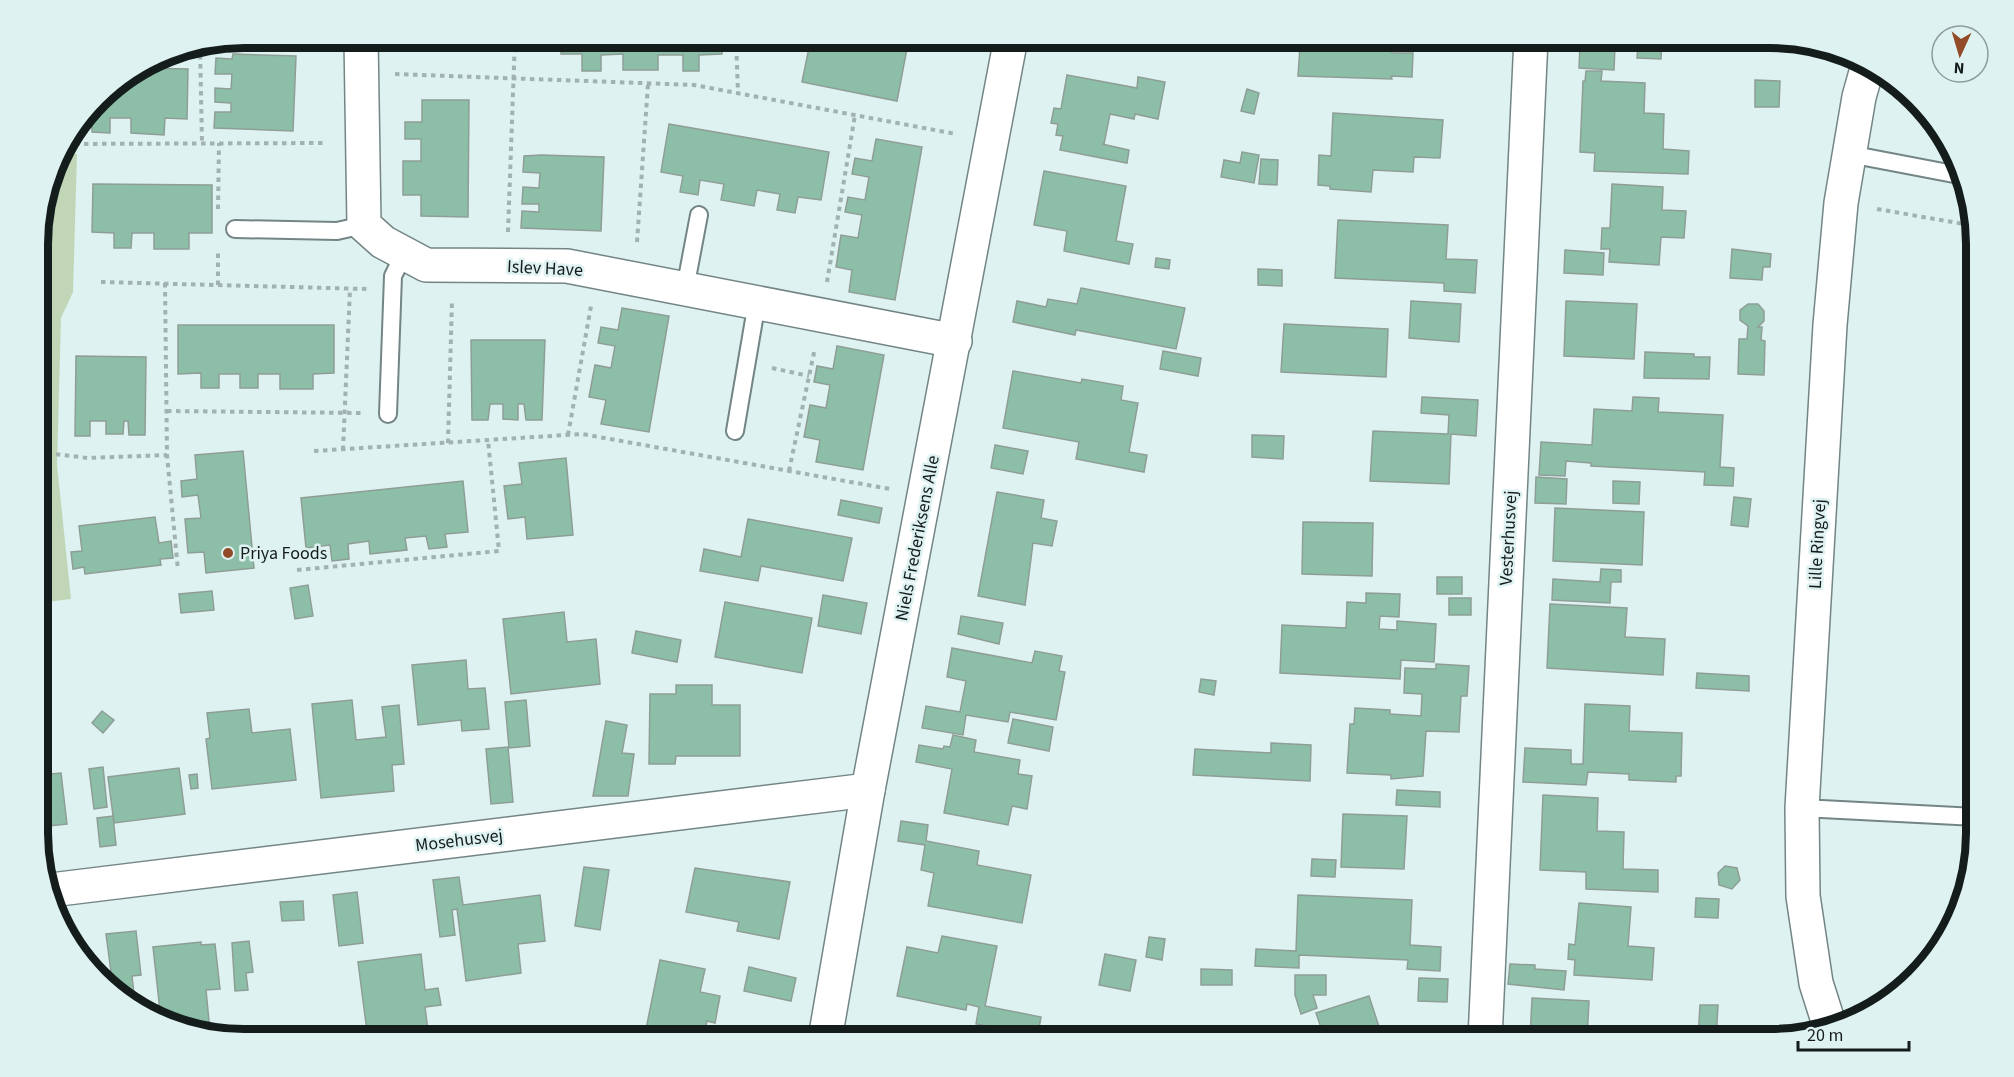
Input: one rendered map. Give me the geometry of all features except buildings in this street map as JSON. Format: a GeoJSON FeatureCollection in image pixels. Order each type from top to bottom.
{"type":"FeatureCollection","features":[{"type":"Feature","properties":{"kind":"street"},"geometry":{"type":"LineString","coordinates":[[361,48],[364,225]]}},
{"type":"Feature","properties":{"kind":"street","name":"Niels Frederiksens Alle"},"geometry":{"type":"LineString","coordinates":[[827,1029],[868,790],[926,495],[1009,48]]}},
{"type":"Feature","properties":{"kind":"street","name":"Vesterhusvej"},"geometry":{"type":"LineString","coordinates":[[1485,1029],[1531,48]]}},
{"type":"Feature","properties":{"kind":"street","name":"Lille Ringvej"},"geometry":{"type":"LineString","coordinates":[[1828,1020],[1816,983],[1803,896],[1803,808],[1830,325],[1840,203],[1866,73]]}},
{"type":"Feature","properties":{"kind":"street","name":"Islev Have"},"geometry":{"type":"LineString","coordinates":[[364,225],[383,242],[426,265],[567,266],[955,340]]}},
{"type":"Feature","properties":{"kind":"street","name":"Mosehusvej"},"geometry":{"type":"LineString","coordinates":[[57,889],[868,790]]}},
{"type":"Feature","properties":{"kind":"lane"},"geometry":{"type":"LineString","coordinates":[[1849,154],[1952,172]]}},
{"type":"Feature","properties":{"kind":"lane"},"geometry":{"type":"LineString","coordinates":[[685,289],[699,215]]}},
{"type":"Feature","properties":{"kind":"lane"},"geometry":{"type":"LineString","coordinates":[[235,229],[337,231],[364,225]]}},
{"type":"Feature","properties":{"kind":"lane"},"geometry":{"type":"LineString","coordinates":[[388,414],[393,276],[404,254]]}},
{"type":"Feature","properties":{"kind":"lane"},"geometry":{"type":"LineString","coordinates":[[735,431],[757,303]]}},
{"type":"Feature","properties":{"kind":"lane"},"geometry":{"type":"LineString","coordinates":[[1803,808],[1966,817]]}},
{"type":"Feature","properties":{"kind":"path"},"geometry":{"type":"LineString","coordinates":[[506,266],[515,48]]}},
{"type":"Feature","properties":{"kind":"path"},"geometry":{"type":"LineString","coordinates":[[736,48],[738,93]]}},
{"type":"Feature","properties":{"kind":"path"},"geometry":{"type":"LineString","coordinates":[[200,53],[202,143]]}},
{"type":"Feature","properties":{"kind":"path"},"geometry":{"type":"LineString","coordinates":[[362,73],[694,85],[992,141]]}},
{"type":"Feature","properties":{"kind":"path"},"geometry":{"type":"LineString","coordinates":[[634,279],[648,84]]}},
{"type":"Feature","properties":{"kind":"path"},"geometry":{"type":"LineString","coordinates":[[76,144],[363,143]]}},
{"type":"Feature","properties":{"kind":"path"},"geometry":{"type":"LineString","coordinates":[[1840,203],[1964,224]]}},
{"type":"Feature","properties":{"kind":"path"},"geometry":{"type":"LineString","coordinates":[[448,443],[454,265]]}},
{"type":"Feature","properties":{"kind":"path"},"geometry":{"type":"LineString","coordinates":[[568,435],[597,272]]}},
{"type":"Feature","properties":{"kind":"path"},"geometry":{"type":"LineString","coordinates":[[101,282],[393,290]]}},
{"type":"Feature","properties":{"kind":"path"},"geometry":{"type":"LineString","coordinates":[[165,284],[167,455],[178,570]]}},
{"type":"Feature","properties":{"kind":"path"},"geometry":{"type":"LineString","coordinates":[[343,450],[350,288]]}},
{"type":"Feature","properties":{"kind":"path"},"geometry":{"type":"LineString","coordinates":[[746,363],[809,376]]}},
{"type":"Feature","properties":{"kind":"path"},"geometry":{"type":"LineString","coordinates":[[167,411],[388,414]]}},
{"type":"Feature","properties":{"kind":"path"},"geometry":{"type":"LineString","coordinates":[[314,451],[582,434],[926,495]]}},
{"type":"Feature","properties":{"kind":"path"},"geometry":{"type":"LineString","coordinates":[[297,570],[499,550],[488,440]]}},
{"type":"Feature","properties":{"kind":"path"},"geometry":{"type":"LineString","coordinates":[[48,453],[88,458],[167,455]]}},
{"type":"Feature","properties":{"kind":"green space"},"geometry":{"type":"Polygon","coordinates":[[[70,154],[77,154],[73,292],[61,318],[57,465],[71,599],[48,602],[48,231],[55,193],[63,169],[70,154]]]}},
{"type":"Feature","properties":{"kind":"place","name":"Priya Foods"},"geometry":{"type":"Point","coordinates":[228,553]}}]}
